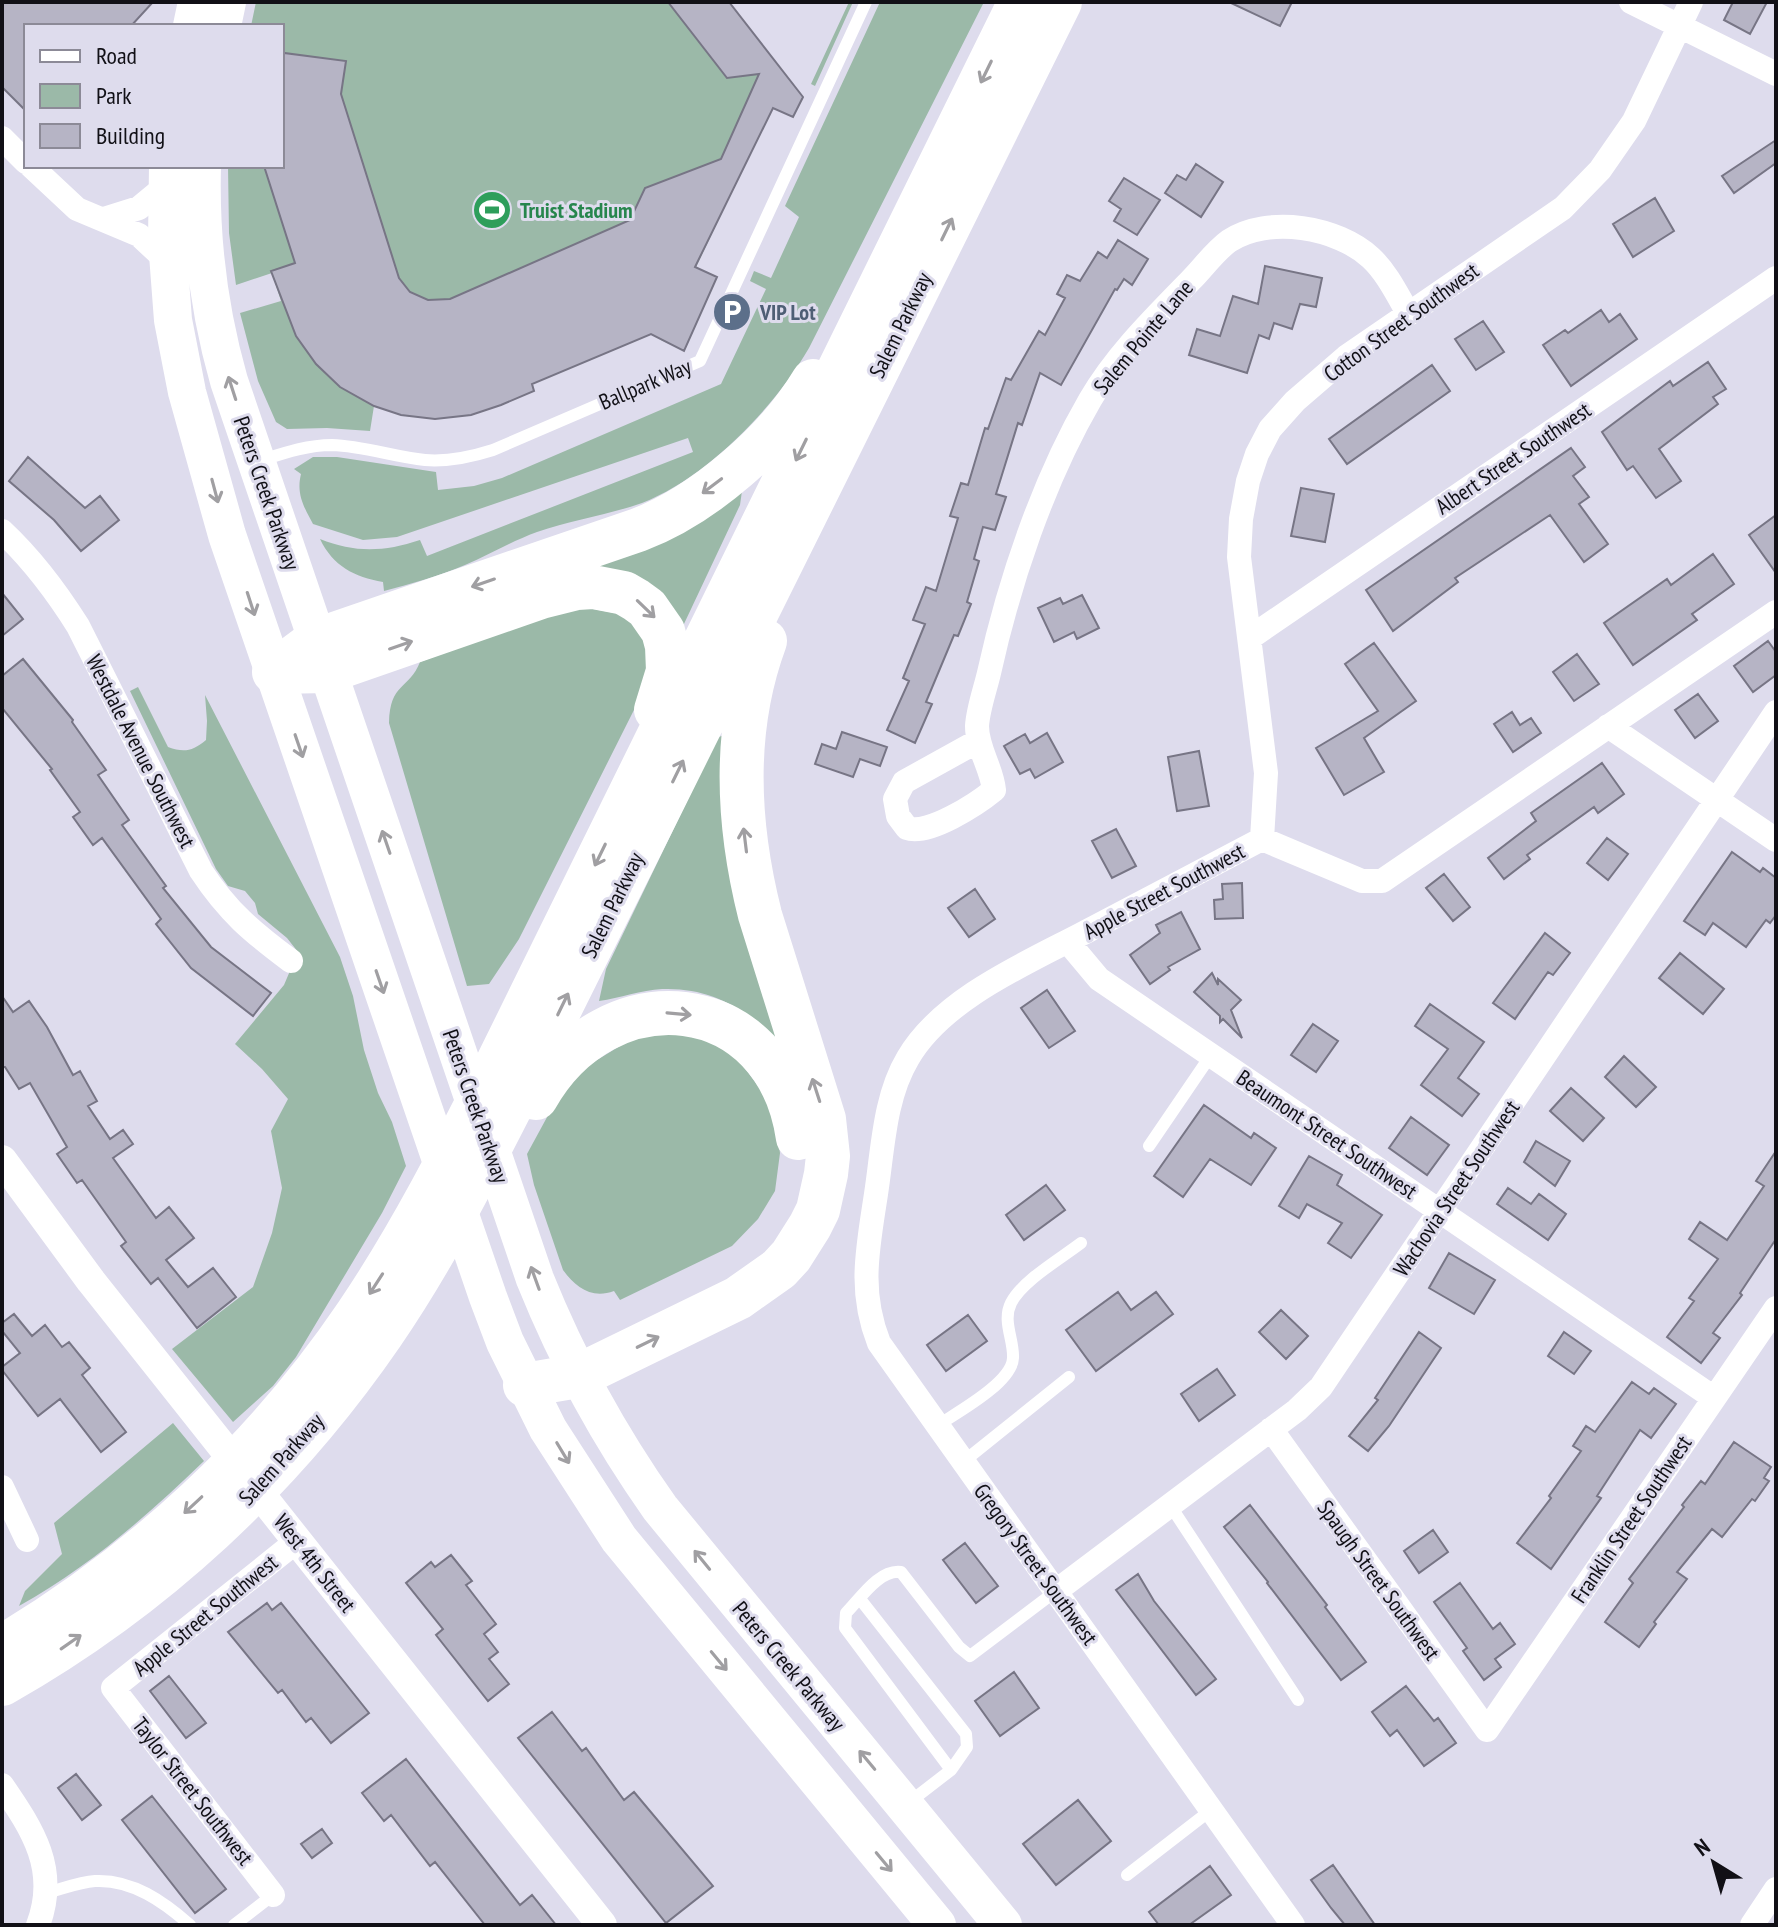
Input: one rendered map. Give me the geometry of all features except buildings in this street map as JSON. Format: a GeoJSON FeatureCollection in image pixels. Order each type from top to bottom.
{"type":"FeatureCollection","features":[{"type":"Feature","properties":{"kind":"highway","name":"Salem Parkway"},"geometry":{"type":"LineString","coordinates":[[3,1671],[87,1592],[176,1521],[255,1443],[325,1359],[387,1267],[436,1181],[1020,2]]}},
{"type":"Feature","properties":{"kind":"highway","name":"Salem Parkway"},"geometry":{"type":"LineString","coordinates":[[3,1671],[55,1652],[152,1583],[197,1545],[278,1465],[316,1422],[384,1332],[445,1233],[477,1173],[1060,2]]}},
{"type":"Feature","properties":{"kind":"highway"},"geometry":{"type":"LineString","coordinates":[[274,672],[322,656],[638,530],[688,504],[747,458],[783,423],[818,373],[869,276],[897,254]]}},
{"type":"Feature","properties":{"kind":"highway"},"geometry":{"type":"LineString","coordinates":[[525,1385],[572,1363],[738,1298],[765,1281],[785,1263],[801,1242],[818,1210],[828,1156],[824,1119],[751,881],[741,816],[740,783],[745,723],[761,651],[778,608],[841,477],[839,447]]}},
{"type":"Feature","properties":{"kind":"highway"},"geometry":{"type":"LineString","coordinates":[[322,656],[560,592],[593,587],[624,593],[647,608],[656,619],[663,631],[669,661],[634,785]]}},
{"type":"Feature","properties":{"kind":"highway"},"geometry":{"type":"LineString","coordinates":[[477,1173],[505,1153],[541,1089],[562,1060],[606,1029],[644,1015],[670,1012],[719,1023],[747,1040],[759,1052],[787,1093],[796,1124],[799,1171],[785,1213],[769,1238],[736,1267],[572,1363]]}},
{"type":"Feature","properties":{"kind":"main road"},"geometry":{"type":"LineString","coordinates":[[192,24],[197,2]]}},
{"type":"Feature","properties":{"kind":"main road"},"geometry":{"type":"LineString","coordinates":[[222,24],[227,2]]}},
{"type":"Feature","properties":{"kind":"main road","name":"Peters Creek Parkway"},"geometry":{"type":"LineString","coordinates":[[202,168],[203,240],[213,314],[226,371],[535,1279],[572,1363],[615,1441],[660,1508],[1003,1925]]}},
{"type":"Feature","properties":{"kind":"main road","name":"Peters Creek Parkway"},"geometry":{"type":"LineString","coordinates":[[168,175],[167,261],[173,320],[187,392],[227,535],[505,1342],[525,1385],[572,1468],[619,1539],[937,1925]]}},
{"type":"Feature","properties":{"kind":"street"},"geometry":{"type":"LineString","coordinates":[[1631,2],[1776,74]]}},
{"type":"Feature","properties":{"kind":"street","name":"Cotton Street Southwest"},"geometry":{"type":"LineString","coordinates":[[1262,839],[1266,773],[1239,557],[1241,519],[1257,454],[1270,429],[1295,401],[1346,357],[1563,208],[1600,170],[1634,121],[1691,2]]}},
{"type":"Feature","properties":{"kind":"street"},"geometry":{"type":"LineString","coordinates":[[2,138],[24,160]]}},
{"type":"Feature","properties":{"kind":"street"},"geometry":{"type":"LineString","coordinates":[[33,168],[77,209],[139,235],[167,261]]}},
{"type":"Feature","properties":{"kind":"street"},"geometry":{"type":"LineString","coordinates":[[104,219],[139,208],[168,175]]}},
{"type":"Feature","properties":{"kind":"street","name":"Salem Pointe Lane"},"geometry":{"type":"LineString","coordinates":[[978,741],[977,724],[998,631],[1036,519],[1090,399],[1111,368],[1149,324],[1228,242],[1246,233],[1293,227],[1312,228],[1339,237],[1371,258],[1408,313]]}},
{"type":"Feature","properties":{"kind":"street","name":"Albert Street Southwest"},"geometry":{"type":"LineString","coordinates":[[1251,637],[1774,282]]}},
{"type":"Feature","properties":{"kind":"street","name":"Westdale Avenue Southwest"},"geometry":{"type":"LineString","coordinates":[[2,531],[29,556],[56,590],[78,626],[201,871],[215,892],[253,933],[291,961]]}},
{"type":"Feature","properties":{"kind":"street","name":"Apple Street Southwest"},"geometry":{"type":"LineString","coordinates":[[879,1174],[893,1092],[899,1076],[915,1046],[939,1020],[968,999],[1262,839],[1362,881],[1382,881],[1776,612]]}},
{"type":"Feature","properties":{"kind":"street","name":"Wachovia Street Southwest"},"geometry":{"type":"LineString","coordinates":[[1056,1591],[1271,1429],[1321,1387],[1776,712]]}},
{"type":"Feature","properties":{"kind":"street"},"geometry":{"type":"LineString","coordinates":[[1608,726],[1776,840]]}},
{"type":"Feature","properties":{"kind":"street","name":"Beaumont Street Southwest"},"geometry":{"type":"LineString","coordinates":[[1068,942],[1099,979],[1714,1398]]}},
{"type":"Feature","properties":{"kind":"street","name":"West 4th Street"},"geometry":{"type":"LineString","coordinates":[[2,1160],[91,1281],[602,1925]]}},
{"type":"Feature","properties":{"kind":"street","name":"Gregory Street Southwest"},"geometry":{"type":"LineString","coordinates":[[879,1174],[865,1265],[866,1303],[871,1324],[889,1361],[1293,1925]]}},
{"type":"Feature","properties":{"kind":"street","name":"Franklin Street Southwest"},"geometry":{"type":"LineString","coordinates":[[1487,1730],[1776,1308]]}},
{"type":"Feature","properties":{"kind":"street","name":"Spaugh Street Southwest"},"geometry":{"type":"LineString","coordinates":[[1271,1429],[1487,1730]]}},
{"type":"Feature","properties":{"kind":"street"},"geometry":{"type":"LineString","coordinates":[[2,1487],[27,1540]]}},
{"type":"Feature","properties":{"kind":"street","name":"Apple Street Southwest"},"geometry":{"type":"LineString","coordinates":[[113,1688],[297,1541]]}},
{"type":"Feature","properties":{"kind":"street","name":"Taylor Street Southwest"},"geometry":{"type":"LineString","coordinates":[[113,1688],[273,1895]]}},
{"type":"Feature","properties":{"kind":"street"},"geometry":{"type":"LineString","coordinates":[[2,1785],[42,1853],[47,1875],[42,1910]]}},
{"type":"Feature","properties":{"kind":"street"},"geometry":{"type":"LineString","coordinates":[[1752,1925],[1776,1889]]}},
{"type":"Feature","properties":{"kind":"lane","name":"Ballpark Way"},"geometry":{"type":"LineString","coordinates":[[256,462],[293,450],[329,445],[427,460],[473,457],[700,361],[866,2]]}},
{"type":"Feature","properties":{"kind":"lane"},"geometry":{"type":"LineString","coordinates":[[1149,1146],[1211,1055]]}},
{"type":"Feature","properties":{"kind":"lane"},"geometry":{"type":"LineString","coordinates":[[937,1426],[1008,1373],[1013,1358],[1008,1331],[1009,1306],[1020,1290],[1081,1243]]}},
{"type":"Feature","properties":{"kind":"lane"},"geometry":{"type":"LineString","coordinates":[[963,1462],[1069,1377]]}},
{"type":"Feature","properties":{"kind":"lane"},"geometry":{"type":"LineString","coordinates":[[1170,1505],[1298,1700]]}},
{"type":"Feature","properties":{"kind":"lane"},"geometry":{"type":"LineString","coordinates":[[951,1770],[845,1628],[846,1613],[881,1578],[894,1571],[901,1572],[959,1647],[970,1656],[1056,1591]]}},
{"type":"Feature","properties":{"kind":"lane"},"geometry":{"type":"LineString","coordinates":[[860,1599],[966,1734],[967,1747],[951,1770],[905,1806]]}},
{"type":"Feature","properties":{"kind":"lane"},"geometry":{"type":"LineString","coordinates":[[1127,1875],[1211,1810]]}},
{"type":"Feature","properties":{"kind":"lane"},"geometry":{"type":"LineString","coordinates":[[42,1910],[95,1881],[122,1883],[150,1895],[190,1925]]}},
{"type":"Feature","properties":{"kind":"lane"},"geometry":{"type":"LineString","coordinates":[[234,1925],[273,1895]]}},
{"type":"Feature","properties":{"kind":"green space","name":"Truist Stadium"},"geometry":{"type":"Polygon","coordinates":[[[256,2],[729,2],[787,77],[696,267],[717,277],[684,351],[661,340],[666,328],[532,384],[534,391],[474,413],[418,417],[374,406],[370,431],[287,429],[276,422],[258,381],[240,313],[281,301],[272,273],[236,285],[229,233],[228,168],[284,168],[284,24],[251,24],[256,2]]]}},
{"type":"Feature","properties":{"kind":"green space"},"geometry":{"type":"Polygon","coordinates":[[[849,2],[853,2],[815,86],[811,84],[849,2]]]}},
{"type":"Feature","properties":{"kind":"green space"},"geometry":{"type":"Polygon","coordinates":[[[880,2],[984,2],[809,348],[778,394],[737,438],[691,477],[642,503],[537,532],[474,561],[415,583],[384,591],[383,582],[363,577],[338,563],[320,539],[358,549],[394,547],[420,540],[427,556],[693,452],[688,438],[397,537],[363,540],[313,524],[300,494],[301,474],[294,469],[313,457],[337,457],[436,472],[438,490],[474,486],[502,478],[721,384],[766,289],[750,281],[754,271],[771,278],[799,217],[785,206],[880,2]]]}},
{"type":"Feature","properties":{"kind":"green space"},"geometry":{"type":"Polygon","coordinates":[[[742,491],[740,505],[675,643],[601,579],[598,560],[742,491]]]}},
{"type":"Feature","properties":{"kind":"green space"},"geometry":{"type":"Polygon","coordinates":[[[571,605],[631,616],[643,633],[648,649],[646,686],[519,939],[489,984],[467,986],[389,723],[390,710],[396,693],[411,678],[420,662],[571,605]]]}},
{"type":"Feature","properties":{"kind":"green space"},"geometry":{"type":"Polygon","coordinates":[[[138,687],[168,747],[179,750],[192,749],[206,740],[205,695],[340,957],[353,996],[364,1050],[406,1166],[382,1213],[296,1357],[273,1386],[233,1422],[172,1349],[253,1287],[272,1233],[282,1188],[271,1131],[288,1099],[235,1044],[284,985],[298,952],[287,938],[258,914],[255,903],[245,891],[228,886],[216,869],[130,691],[138,687]]]}},
{"type":"Feature","properties":{"kind":"green space"},"geometry":{"type":"Polygon","coordinates":[[[733,733],[783,1048],[744,1013],[698,992],[662,989],[599,1001],[606,969],[718,737],[733,733]]]}},
{"type":"Feature","properties":{"kind":"green space"},"geometry":{"type":"Polygon","coordinates":[[[654,1025],[724,1040],[773,1106],[780,1153],[775,1191],[758,1219],[732,1246],[620,1300],[614,1291],[599,1294],[585,1290],[563,1270],[534,1185],[527,1154],[552,1108],[584,1068],[654,1025]]]}},
{"type":"Feature","properties":{"kind":"green space"},"geometry":{"type":"Polygon","coordinates":[[[173,1423],[204,1461],[116,1540],[69,1575],[19,1606],[25,1591],[62,1554],[54,1523],[173,1423]]]}},
{"type":"Feature","properties":{"kind":"place","name":"Truist Stadium"},"geometry":{"type":"Point","coordinates":[492,210]}},
{"type":"Feature","properties":{"kind":"place","name":"VIP Lot"},"geometry":{"type":"Point","coordinates":[732,312]}}]}
